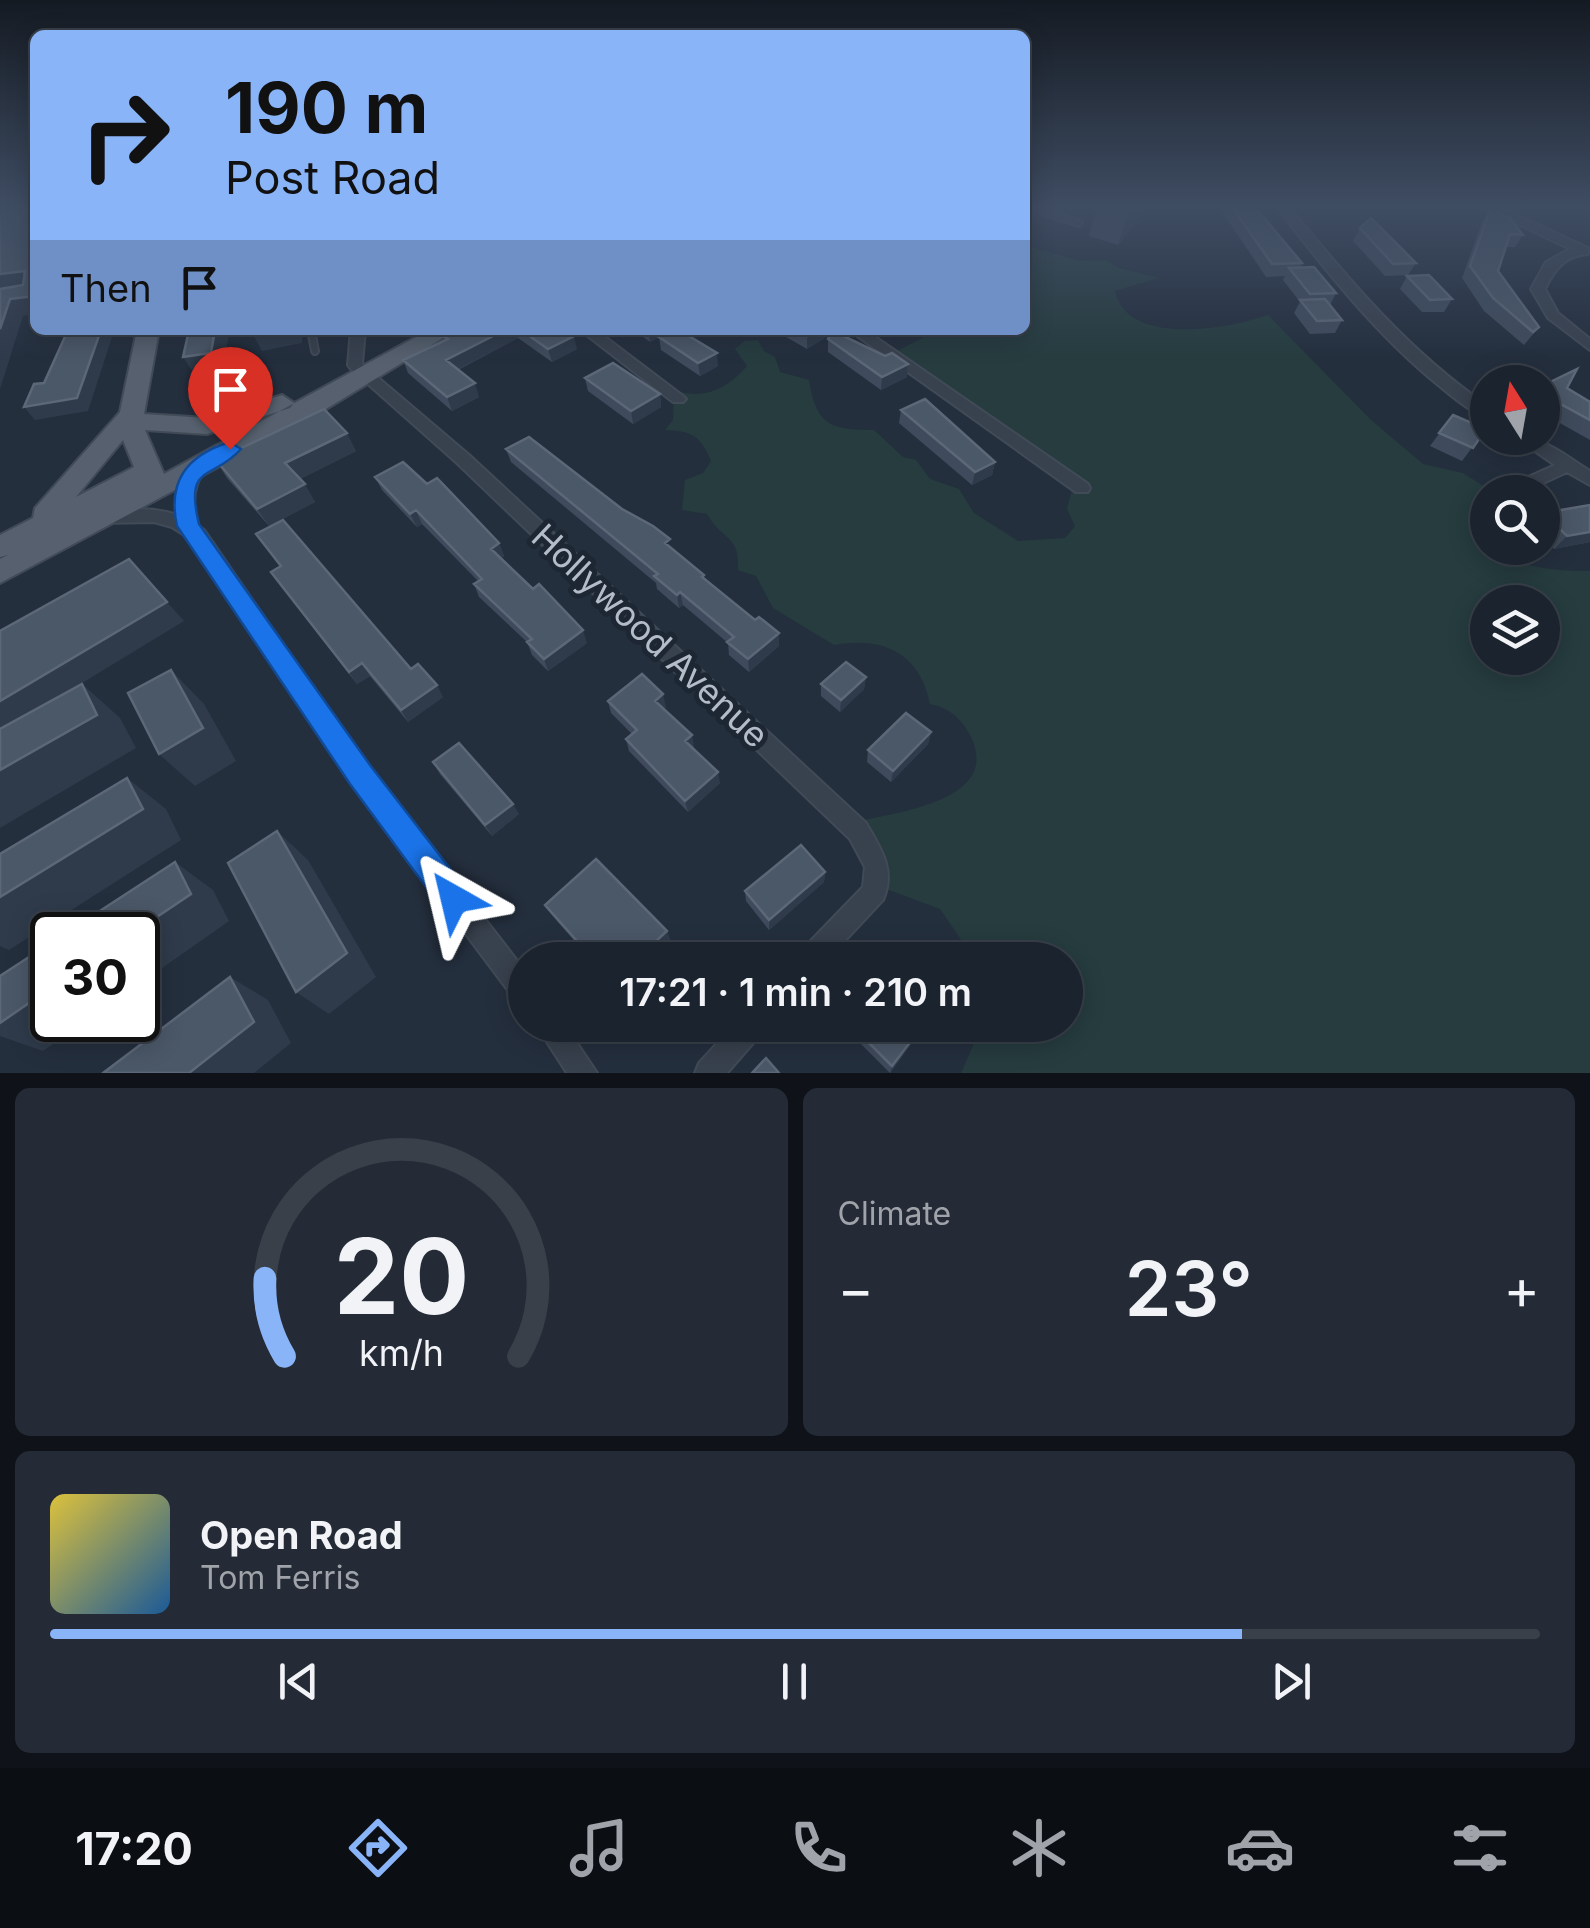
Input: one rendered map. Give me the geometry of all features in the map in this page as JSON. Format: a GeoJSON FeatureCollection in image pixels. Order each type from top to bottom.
{"type":"FeatureCollection","features":[{"type":"Feature","properties":{"kind":"main road"},"geometry":{"type":"LineString","coordinates":[[147,335],[128,418],[137,453],[153,479]]}},
{"type":"Feature","properties":{"kind":"main road"},"geometry":{"type":"LineString","coordinates":[[9,542],[153,479],[200,465],[418,335]]}},
{"type":"Feature","properties":{"kind":"main road"},"geometry":{"type":"LineString","coordinates":[[128,418],[188,431],[282,403],[434,335]]}},
{"type":"Feature","properties":{"kind":"main road"},"geometry":{"type":"LineString","coordinates":[[0,572],[86,525],[153,479],[282,403]]}},
{"type":"Feature","properties":{"kind":"main road"},"geometry":{"type":"LineString","coordinates":[[9,542],[57,502],[128,418]]}},
{"type":"Feature","properties":{"kind":"street"},"geometry":{"type":"LineString","coordinates":[[1324,257],[1382,328],[1446,388],[1470,403]]}},
{"type":"Feature","properties":{"kind":"street"},"geometry":{"type":"LineString","coordinates":[[1570,257],[1550,265],[1538,288],[1553,315],[1590,346]]}},
{"type":"Feature","properties":{"kind":"street"},"geometry":{"type":"LineString","coordinates":[[358,335],[361,370]]}},
{"type":"Feature","properties":{"kind":"street"},"geometry":{"type":"LineString","coordinates":[[594,335],[678,399]]}},
{"type":"Feature","properties":{"kind":"street"},"geometry":{"type":"LineString","coordinates":[[863,335],[1082,488]]}},
{"type":"Feature","properties":{"kind":"street","name":"Hollywood Avenue"},"geometry":{"type":"LineString","coordinates":[[361,370],[463,459],[858,831],[877,866],[875,892],[826,942]]}},
{"type":"Feature","properties":{"kind":"street"},"geometry":{"type":"LineString","coordinates":[[1552,455],[1590,478]]}},
{"type":"Feature","properties":{"kind":"street"},"geometry":{"type":"LineString","coordinates":[[200,465],[187,479],[183,502],[188,526],[360,775],[508,970]]}},
{"type":"Feature","properties":{"kind":"street"},"geometry":{"type":"LineString","coordinates":[[1547,475],[1568,465]]}},
{"type":"Feature","properties":{"kind":"street"},"geometry":{"type":"LineString","coordinates":[[86,525],[126,514],[156,516],[188,526]]}},
{"type":"Feature","properties":{"kind":"street"},"geometry":{"type":"LineString","coordinates":[[561,1042],[583,1073]]}},
{"type":"Feature","properties":{"kind":"street"},"geometry":{"type":"LineString","coordinates":[[709,1073],[737,1042]]}},
{"type":"Feature","properties":{"kind":"lane"},"geometry":{"type":"LineString","coordinates":[[311,335],[311,347],[316,351]]}},
{"type":"Feature","properties":{"kind":"green space"},"geometry":{"type":"Polygon","coordinates":[[[1030,257],[1106,260],[1119,268],[1159,278],[1115,291],[1123,309],[1158,327],[1206,328],[1268,315],[1370,419],[1423,464],[1470,477],[1470,565],[1590,571],[1590,1073],[961,1073],[975,1042],[1083,1042],[1083,942],[963,942],[940,909],[862,880],[869,846],[852,823],[916,808],[958,790],[971,776],[977,759],[971,737],[955,715],[930,704],[918,672],[897,652],[868,643],[834,645],[773,608],[756,576],[738,570],[733,544],[707,514],[682,510],[685,480],[703,473],[711,461],[694,437],[665,430],[673,420],[674,390],[705,393],[732,381],[747,366],[735,349],[744,341],[758,340],[764,351],[775,357],[780,372],[809,380],[816,407],[828,422],[846,429],[874,430],[903,457],[916,460],[930,479],[959,489],[974,513],[1018,541],[1065,538],[1075,526],[1067,509],[1074,482],[895,352],[928,335],[1030,335],[1030,257]]]}},
{"type":"Feature","properties":{"kind":"building"},"geometry":{"type":"Polygon","coordinates":[[[0,257],[30,257],[30,297],[10,299],[0,329],[0,289],[23,285],[25,271],[0,274],[0,257]]]}},
{"type":"Feature","properties":{"kind":"building"},"geometry":{"type":"Polygon","coordinates":[[[1267,257],[1297,257],[1302,263],[1272,264],[1267,257]]]}},
{"type":"Feature","properties":{"kind":"building"},"geometry":{"type":"Polygon","coordinates":[[[1387,257],[1410,257],[1416,263],[1393,264],[1387,257]]]}},
{"type":"Feature","properties":{"kind":"building"},"geometry":{"type":"Polygon","coordinates":[[[1473,257],[1503,257],[1498,271],[1539,327],[1533,332],[1493,298],[1470,266],[1473,257]]]}},
{"type":"Feature","properties":{"kind":"building"},"geometry":{"type":"Polygon","coordinates":[[[1314,267],[1336,293],[1310,294],[1289,268],[1314,267]]]}},
{"type":"Feature","properties":{"kind":"building"},"geometry":{"type":"Polygon","coordinates":[[[1429,275],[1452,299],[1430,300],[1407,276],[1429,275]]]}},
{"type":"Feature","properties":{"kind":"building"},"geometry":{"type":"Polygon","coordinates":[[[1325,299],[1342,320],[1317,321],[1300,300],[1325,299]]]}},
{"type":"Feature","properties":{"kind":"building"},"geometry":{"type":"Polygon","coordinates":[[[66,335],[99,335],[77,398],[24,407],[34,384],[44,383],[66,335]]]}},
{"type":"Feature","properties":{"kind":"building"},"geometry":{"type":"Polygon","coordinates":[[[188,335],[214,335],[211,353],[183,357],[188,335]]]}},
{"type":"Feature","properties":{"kind":"building"},"geometry":{"type":"Polygon","coordinates":[[[495,335],[446,360],[475,383],[447,397],[403,360],[448,339],[443,336],[495,335]]]}},
{"type":"Feature","properties":{"kind":"building"},"geometry":{"type":"Polygon","coordinates":[[[528,335],[574,336],[548,349],[528,335]]]}},
{"type":"Feature","properties":{"kind":"building"},"geometry":{"type":"Polygon","coordinates":[[[687,335],[717,353],[698,363],[659,337],[687,335]]]}},
{"type":"Feature","properties":{"kind":"building"},"geometry":{"type":"Polygon","coordinates":[[[830,335],[841,335],[885,356],[892,353],[908,364],[882,377],[828,339],[830,335]]]}},
{"type":"Feature","properties":{"kind":"building"},"geometry":{"type":"Polygon","coordinates":[[[613,363],[660,394],[631,411],[585,378],[613,363]]]}},
{"type":"Feature","properties":{"kind":"building"},"geometry":{"type":"Polygon","coordinates":[[[1577,369],[1567,388],[1590,402],[1590,420],[1560,404],[1560,377],[1577,369]]]}},
{"type":"Feature","properties":{"kind":"building"},"geometry":{"type":"Polygon","coordinates":[[[925,399],[995,462],[975,472],[901,410],[925,399]]]}},
{"type":"Feature","properties":{"kind":"building"},"geometry":{"type":"Polygon","coordinates":[[[324,409],[347,433],[285,463],[305,484],[257,509],[216,460],[324,409]]]}},
{"type":"Feature","properties":{"kind":"building"},"geometry":{"type":"Polygon","coordinates":[[[1453,415],[1470,422],[1470,447],[1439,433],[1453,415]]]}},
{"type":"Feature","properties":{"kind":"building"},"geometry":{"type":"Polygon","coordinates":[[[529,437],[622,509],[670,539],[665,543],[702,577],[755,620],[759,617],[779,633],[748,659],[727,642],[734,637],[680,592],[677,595],[654,576],[658,574],[506,449],[529,437]]]}},
{"type":"Feature","properties":{"kind":"building"},"geometry":{"type":"Polygon","coordinates":[[[403,462],[427,484],[437,478],[499,543],[491,549],[533,589],[539,584],[583,630],[544,659],[527,642],[532,639],[474,584],[482,579],[416,510],[410,514],[375,477],[403,462]]]}},
{"type":"Feature","properties":{"kind":"building"},"geometry":{"type":"Polygon","coordinates":[[[1590,505],[1590,532],[1567,536],[1560,529],[1560,510],[1590,505]]]}},
{"type":"Feature","properties":{"kind":"building"},"geometry":{"type":"Polygon","coordinates":[[[283,520],[411,669],[418,664],[437,685],[401,710],[362,663],[349,672],[271,572],[281,566],[256,534],[283,520]]]}},
{"type":"Feature","properties":{"kind":"building"},"geometry":{"type":"Polygon","coordinates":[[[129,559],[167,602],[0,701],[0,631],[129,559]]]}},
{"type":"Feature","properties":{"kind":"building"},"geometry":{"type":"Polygon","coordinates":[[[846,662],[866,677],[841,700],[821,684],[846,662]]]}},
{"type":"Feature","properties":{"kind":"building"},"geometry":{"type":"Polygon","coordinates":[[[171,670],[203,728],[159,754],[128,693],[171,670]]]}},
{"type":"Feature","properties":{"kind":"building"},"geometry":{"type":"Polygon","coordinates":[[[642,674],[663,694],[655,701],[692,735],[685,741],[718,772],[685,801],[626,739],[637,730],[608,701],[642,674]]]}},
{"type":"Feature","properties":{"kind":"building"},"geometry":{"type":"Polygon","coordinates":[[[82,684],[97,715],[0,770],[0,729],[82,684]]]}},
{"type":"Feature","properties":{"kind":"building"},"geometry":{"type":"Polygon","coordinates":[[[906,713],[931,732],[893,771],[868,750],[906,713]]]}},
{"type":"Feature","properties":{"kind":"building"},"geometry":{"type":"Polygon","coordinates":[[[459,743],[513,804],[485,825],[433,762],[459,743]]]}},
{"type":"Feature","properties":{"kind":"building"},"geometry":{"type":"Polygon","coordinates":[[[127,778],[143,809],[0,897],[0,854],[127,778]]]}},
{"type":"Feature","properties":{"kind":"building"},"geometry":{"type":"Polygon","coordinates":[[[277,831],[347,953],[296,992],[228,863],[277,831]]]}},
{"type":"Feature","properties":{"kind":"building"},"geometry":{"type":"Polygon","coordinates":[[[801,845],[825,872],[769,920],[745,891],[801,845]]]}},
{"type":"Feature","properties":{"kind":"building"},"geometry":{"type":"Polygon","coordinates":[[[596,859],[667,931],[655,942],[578,942],[545,905],[596,859]]]}},
{"type":"Feature","properties":{"kind":"building"},"geometry":{"type":"Polygon","coordinates":[[[175,862],[191,894],[160,915],[98,912],[175,862]]]}},
{"type":"Feature","properties":{"kind":"building"},"geometry":{"type":"Polygon","coordinates":[[[30,956],[30,1002],[0,1023],[0,976],[30,956]]]}},
{"type":"Feature","properties":{"kind":"building"},"geometry":{"type":"Polygon","coordinates":[[[230,977],[254,1022],[189,1073],[103,1073],[144,1042],[160,1042],[160,1030],[230,977]]]}},
{"type":"Feature","properties":{"kind":"building"},"geometry":{"type":"Polygon","coordinates":[[[868,1042],[910,1042],[892,1066],[868,1042]]]}},
{"type":"Feature","properties":{"kind":"building"},"geometry":{"type":"Polygon","coordinates":[[[766,1058],[779,1073],[752,1073],[766,1058]]]}},
{"type":"Feature","properties":{"kind":"route"},"geometry":{"type":"LineString","coordinates":[[230,449],[200,465],[187,479],[183,502],[188,526],[198,535],[360,775],[454,899]]}}]}
